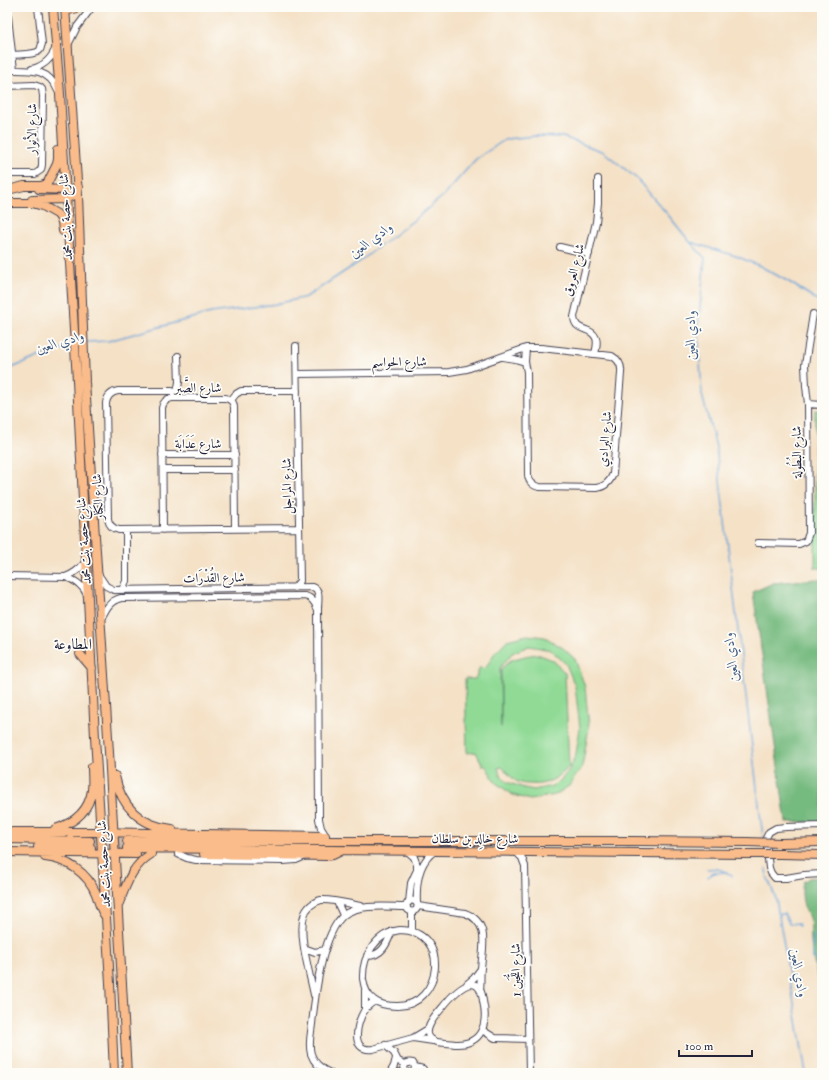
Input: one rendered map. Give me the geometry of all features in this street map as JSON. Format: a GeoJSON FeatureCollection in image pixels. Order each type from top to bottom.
{"type":"FeatureCollection","features":[{"type":"Feature","properties":{"kind":"main road"},"geometry":{"type":"LineString","coordinates":[[64,8],[82,7]]}},
{"type":"Feature","properties":{"kind":"main road","name":"شارع حصة بنت محمد"},"geometry":{"type":"LineString","coordinates":[[64,8],[68,46],[82,292],[81,381],[88,597],[114,1073]]}},
{"type":"Feature","properties":{"kind":"main road","name":"شارع حصة بنت محمد"},"geometry":{"type":"LineString","coordinates":[[54,9],[72,292],[98,574],[110,752],[127,1073]]}},
{"type":"Feature","properties":{"kind":"main road"},"geometry":{"type":"LineString","coordinates":[[9,189],[24,186],[41,186],[47,184],[57,161],[58,142],[62,128]]}},
{"type":"Feature","properties":{"kind":"main road"},"geometry":{"type":"LineString","coordinates":[[9,189],[65,189],[77,192]]}},
{"type":"Feature","properties":{"kind":"main road"},"geometry":{"type":"LineString","coordinates":[[7,202],[66,199],[77,192]]}},
{"type":"Feature","properties":{"kind":"main road"},"geometry":{"type":"LineString","coordinates":[[7,202],[36,204],[57,214],[61,219],[64,243],[70,257]]}},
{"type":"Feature","properties":{"kind":"main road"},"geometry":{"type":"LineString","coordinates":[[80,654],[92,668]]}},
{"type":"Feature","properties":{"kind":"main road"},"geometry":{"type":"LineString","coordinates":[[43,832],[72,822],[86,807],[91,797],[95,737]]}},
{"type":"Feature","properties":{"kind":"main road"},"geometry":{"type":"LineString","coordinates":[[110,752],[116,784],[121,796],[128,806],[141,818],[164,828],[236,835]]}},
{"type":"Feature","properties":{"kind":"main road"},"geometry":{"type":"LineString","coordinates":[[7,832],[114,832],[326,836],[351,837],[375,842]]}},
{"type":"Feature","properties":{"kind":"main road"},"geometry":{"type":"LineString","coordinates":[[7,839],[90,844],[7,847]]}},
{"type":"Feature","properties":{"kind":"main road","name":"شارع خالِد بن سلطان"},"geometry":{"type":"LineString","coordinates":[[822,842],[375,842],[127,845],[407,851],[822,855]]}},
{"type":"Feature","properties":{"kind":"main road"},"geometry":{"type":"LineString","coordinates":[[7,852],[330,855],[336,854],[343,850]]}},
{"type":"Feature","properties":{"kind":"main road"},"geometry":{"type":"LineString","coordinates":[[24,852],[61,861],[80,871],[91,884],[101,910],[106,918]]}},
{"type":"Feature","properties":{"kind":"main road"},"geometry":{"type":"LineString","coordinates":[[118,906],[134,869],[141,861],[151,854]]}},
{"type":"Feature","properties":{"kind":"street"},"geometry":{"type":"LineString","coordinates":[[13,55],[38,52],[41,48],[42,44],[38,7]]}},
{"type":"Feature","properties":{"kind":"street"},"geometry":{"type":"LineString","coordinates":[[68,46],[77,28],[92,7]]}},
{"type":"Feature","properties":{"kind":"street"},"geometry":{"type":"LineString","coordinates":[[7,8],[14,70]]}},
{"type":"Feature","properties":{"kind":"street"},"geometry":{"type":"LineString","coordinates":[[31,70],[47,61],[53,54],[56,45]]}},
{"type":"Feature","properties":{"kind":"street"},"geometry":{"type":"LineString","coordinates":[[7,70],[31,70],[42,72],[55,84],[60,94]]}},
{"type":"Feature","properties":{"kind":"street","name":"شارع الأنوار"},"geometry":{"type":"LineString","coordinates":[[7,86],[37,86],[42,89],[43,96],[41,170],[35,174],[7,174]]}},
{"type":"Feature","properties":{"kind":"street","name":"شارع العروق"},"geometry":{"type":"LineString","coordinates":[[596,354],[594,335],[578,327],[574,317],[597,216],[598,179]]}},
{"type":"Feature","properties":{"kind":"street"},"geometry":{"type":"LineString","coordinates":[[560,247],[589,254]]}},
{"type":"Feature","properties":{"kind":"street","name":"شارع البُطُولة"},"geometry":{"type":"LineString","coordinates":[[758,543],[799,544],[806,541],[808,538],[808,404],[806,365],[813,314]]}},
{"type":"Feature","properties":{"kind":"street","name":"شارع المراجل"},"geometry":{"type":"LineString","coordinates":[[296,346],[300,581]]}},
{"type":"Feature","properties":{"kind":"street","name":"شارع البرادي"},"geometry":{"type":"LineString","coordinates":[[500,357],[526,348],[542,348],[609,355],[615,358],[620,364],[622,370],[613,474],[608,483],[603,487],[540,487],[535,486],[529,480],[527,372],[525,362],[526,348]]}},
{"type":"Feature","properties":{"kind":"street"},"geometry":{"type":"LineString","coordinates":[[178,356],[179,382],[177,393],[182,398]]}},
{"type":"Feature","properties":{"kind":"street"},"geometry":{"type":"LineString","coordinates":[[500,357],[525,362]]}},
{"type":"Feature","properties":{"kind":"street","name":"شارع الحواسم"},"geometry":{"type":"LineString","coordinates":[[297,374],[449,372],[467,369],[500,357]]}},
{"type":"Feature","properties":{"kind":"street","name":"شارع الكَنَار"},"geometry":{"type":"LineString","coordinates":[[177,393],[172,391],[118,391],[113,393],[108,398],[106,403],[108,519],[113,528],[117,530],[299,528]]}},
{"type":"Feature","properties":{"kind":"street"},"geometry":{"type":"LineString","coordinates":[[231,400],[241,391],[297,391]]}},
{"type":"Feature","properties":{"kind":"street","name":"شارع الصَّبر"},"geometry":{"type":"LineString","coordinates":[[163,530],[162,408],[166,400],[170,398],[225,398],[231,400],[233,404],[235,529]]}},
{"type":"Feature","properties":{"kind":"street"},"geometry":{"type":"LineString","coordinates":[[808,404],[822,404]]}},
{"type":"Feature","properties":{"kind":"street","name":"شارع عَدَابَة"},"geometry":{"type":"LineString","coordinates":[[162,455],[235,455]]}},
{"type":"Feature","properties":{"kind":"street","name":"شارع عَدَابَة"},"geometry":{"type":"LineString","coordinates":[[163,470],[235,470]]}},
{"type":"Feature","properties":{"kind":"street"},"geometry":{"type":"LineString","coordinates":[[122,590],[126,580],[126,530]]}},
{"type":"Feature","properties":{"kind":"street"},"geometry":{"type":"LineString","coordinates":[[7,576],[70,575],[84,565],[87,560]]}},
{"type":"Feature","properties":{"kind":"street","name":"شارع القُدْرَات"},"geometry":{"type":"LineString","coordinates":[[98,574],[104,584],[114,590],[316,588],[318,590],[318,594]]}},
{"type":"Feature","properties":{"kind":"street"},"geometry":{"type":"LineString","coordinates":[[65,576],[80,584],[88,597]]}},
{"type":"Feature","properties":{"kind":"street"},"geometry":{"type":"LineString","coordinates":[[126,580],[133,590]]}},
{"type":"Feature","properties":{"kind":"street"},"geometry":{"type":"LineString","coordinates":[[294,588],[300,581],[306,588],[308,597],[314,602],[318,609]]}},
{"type":"Feature","properties":{"kind":"street"},"geometry":{"type":"LineString","coordinates":[[150,589],[150,598]]}},
{"type":"Feature","properties":{"kind":"street"},"geometry":{"type":"LineString","coordinates":[[308,597],[315,597],[318,594]]}},
{"type":"Feature","properties":{"kind":"street"},"geometry":{"type":"LineString","coordinates":[[318,594],[319,819],[321,828],[326,836]]}},
{"type":"Feature","properties":{"kind":"street","name":"شارع القُدْرَات"},"geometry":{"type":"LineString","coordinates":[[101,619],[107,606],[115,600],[121,598],[308,597]]}},
{"type":"Feature","properties":{"kind":"street"},"geometry":{"type":"LineString","coordinates":[[822,826],[776,828],[769,832],[766,838],[769,868],[775,878],[822,874]]}},
{"type":"Feature","properties":{"kind":"street"},"geometry":{"type":"LineString","coordinates":[[407,851],[414,857],[417,865],[415,880],[408,904],[409,910],[412,912],[412,931]]}},
{"type":"Feature","properties":{"kind":"street"},"geometry":{"type":"LineString","coordinates":[[412,912],[416,910],[417,904],[415,880],[424,862],[435,851]]}},
{"type":"Feature","properties":{"kind":"street"},"geometry":{"type":"LineString","coordinates":[[515,852],[522,858],[525,866]]}},
{"type":"Feature","properties":{"kind":"street"},"geometry":{"type":"LineString","coordinates":[[525,866],[529,857],[534,852]]}},
{"type":"Feature","properties":{"kind":"street","name":"شارع اللُّجَين 1"},"geometry":{"type":"LineString","coordinates":[[525,866],[529,1073]]}},
{"type":"Feature","properties":{"kind":"street"},"geometry":{"type":"LineString","coordinates":[[315,998],[304,948],[303,919],[308,908],[321,900],[329,900],[366,907]]}},
{"type":"Feature","properties":{"kind":"street"},"geometry":{"type":"LineString","coordinates":[[330,1073],[316,1064],[310,1051],[315,998],[325,950],[334,928],[343,915],[352,910],[366,907],[408,904],[412,901],[417,904],[465,913],[475,918],[481,928],[483,951],[480,970],[480,990],[485,1014],[482,1030],[476,1038],[465,1043],[456,1044],[413,1038]]}},
{"type":"Feature","properties":{"kind":"street"},"geometry":{"type":"LineString","coordinates":[[337,902],[343,915]]}},
{"type":"Feature","properties":{"kind":"street"},"geometry":{"type":"LineString","coordinates":[[365,988],[370,997],[375,1001],[392,1006],[407,1006],[419,1000],[429,988],[433,979],[433,952],[430,944],[417,932],[400,930],[392,931],[386,934],[372,947],[367,956],[364,971],[365,1010],[358,1032],[357,1042],[362,1047],[369,1049],[413,1038],[428,1029],[433,1019],[444,1005],[474,978],[480,970]]}},
{"type":"Feature","properties":{"kind":"street"},"geometry":{"type":"LineString","coordinates":[[367,956],[377,954],[382,950],[386,945],[392,931]]}},
{"type":"Feature","properties":{"kind":"street"},"geometry":{"type":"LineString","coordinates":[[304,948],[315,952],[325,950]]}},
{"type":"Feature","properties":{"kind":"street"},"geometry":{"type":"LineString","coordinates":[[310,976],[320,975]]}},
{"type":"Feature","properties":{"kind":"street"},"geometry":{"type":"LineString","coordinates":[[467,984],[475,984],[480,990]]}},
{"type":"Feature","properties":{"kind":"street"},"geometry":{"type":"LineString","coordinates":[[365,1010],[375,1001]]}},
{"type":"Feature","properties":{"kind":"street"},"geometry":{"type":"LineString","coordinates":[[428,1029],[429,1035],[435,1041]]}},
{"type":"Feature","properties":{"kind":"street"},"geometry":{"type":"LineString","coordinates":[[482,1030],[495,1038],[528,1040]]}},
{"type":"Feature","properties":{"kind":"street"},"geometry":{"type":"LineString","coordinates":[[400,1042],[395,1048],[394,1066],[390,1073],[408,1073],[414,1071],[415,1067]]}},
{"type":"Feature","properties":{"kind":"street"},"geometry":{"type":"LineString","coordinates":[[385,1045],[400,1062],[405,1064],[411,1062],[415,1067],[423,1069],[424,1073]]}},
{"type":"Feature","properties":{"kind":"street"},"geometry":{"type":"LineString","coordinates":[[405,1064],[404,1069],[408,1073]]}},
{"type":"Feature","properties":{"kind":"green space"},"geometry":{"type":"Polygon","coordinates":[[[815,410],[822,411],[822,568],[815,568],[815,410]]]}},
{"type":"Feature","properties":{"kind":"green space"},"geometry":{"type":"Polygon","coordinates":[[[817,579],[822,580],[822,822],[786,822],[753,592],[773,583],[817,579]]]}},
{"type":"Feature","properties":{"kind":"green space"},"geometry":{"type":"Polygon","coordinates":[[[527,635],[545,637],[563,648],[575,659],[585,687],[589,727],[582,767],[569,786],[555,795],[530,800],[513,795],[496,783],[485,765],[483,766],[476,752],[467,753],[465,679],[475,679],[480,667],[485,669],[494,654],[507,640],[527,635]],[[529,646],[512,653],[500,668],[501,727],[501,669],[511,660],[537,654],[553,660],[565,673],[569,767],[561,775],[542,784],[520,783],[502,767],[498,768],[500,774],[507,782],[534,790],[552,786],[561,780],[569,770],[576,754],[580,728],[575,686],[566,664],[551,650],[529,646]]]}},
{"type":"Feature","properties":{"kind":"green space"},"geometry":{"type":"Polygon","coordinates":[[[822,877],[822,988],[814,964],[811,946],[811,923],[804,906],[802,892],[803,882],[809,878],[822,877]]]}},
{"type":"Feature","properties":{"kind":"waterway","name":"وادي العين"},"geometry":{"type":"LineString","coordinates":[[86,342],[108,341],[211,313],[276,304],[306,297],[359,262],[414,220],[443,196],[476,159],[506,139],[535,136],[563,137],[604,152],[636,178],[705,258],[698,327],[702,395],[716,447],[763,838]]}},
{"type":"Feature","properties":{"kind":"waterway","name":"وادي العين"},"geometry":{"type":"LineString","coordinates":[[690,242],[736,256],[760,266],[822,303]]}},
{"type":"Feature","properties":{"kind":"waterway","name":"وادي العين"},"geometry":{"type":"LineString","coordinates":[[7,370],[43,355],[73,345]]}},
{"type":"Feature","properties":{"kind":"waterway"},"geometry":{"type":"LineString","coordinates":[[707,869],[714,868],[726,872],[732,876]]}},
{"type":"Feature","properties":{"kind":"waterway","name":"وادي العين"},"geometry":{"type":"LineString","coordinates":[[766,869],[767,876],[776,899],[806,1073]]}},
{"type":"Feature","properties":{"kind":"waterway"},"geometry":{"type":"LineString","coordinates":[[711,873],[716,872]]}},
{"type":"Feature","properties":{"kind":"waterway"},"geometry":{"type":"LineString","coordinates":[[708,877],[714,873],[727,872]]}},
{"type":"Feature","properties":{"kind":"waterway"},"geometry":{"type":"LineString","coordinates":[[779,914],[784,914],[790,924],[798,923],[799,926]]}},
{"type":"Feature","properties":{"kind":"waterway"},"geometry":{"type":"LineString","coordinates":[[815,965],[820,962],[813,958],[812,941],[815,935],[822,934]]}},
{"type":"Feature","properties":{"kind":"tunnel"},"geometry":{"type":"LineString","coordinates":[[90,841],[127,841]]}},
{"type":"Feature","properties":{"kind":"tunnel"},"geometry":{"type":"LineString","coordinates":[[91,848],[127,848]]}},
{"type":"Feature","properties":{"kind":"district","name":"المطاوعة"},"geometry":{"type":"Point","coordinates":[73,644]}}]}
